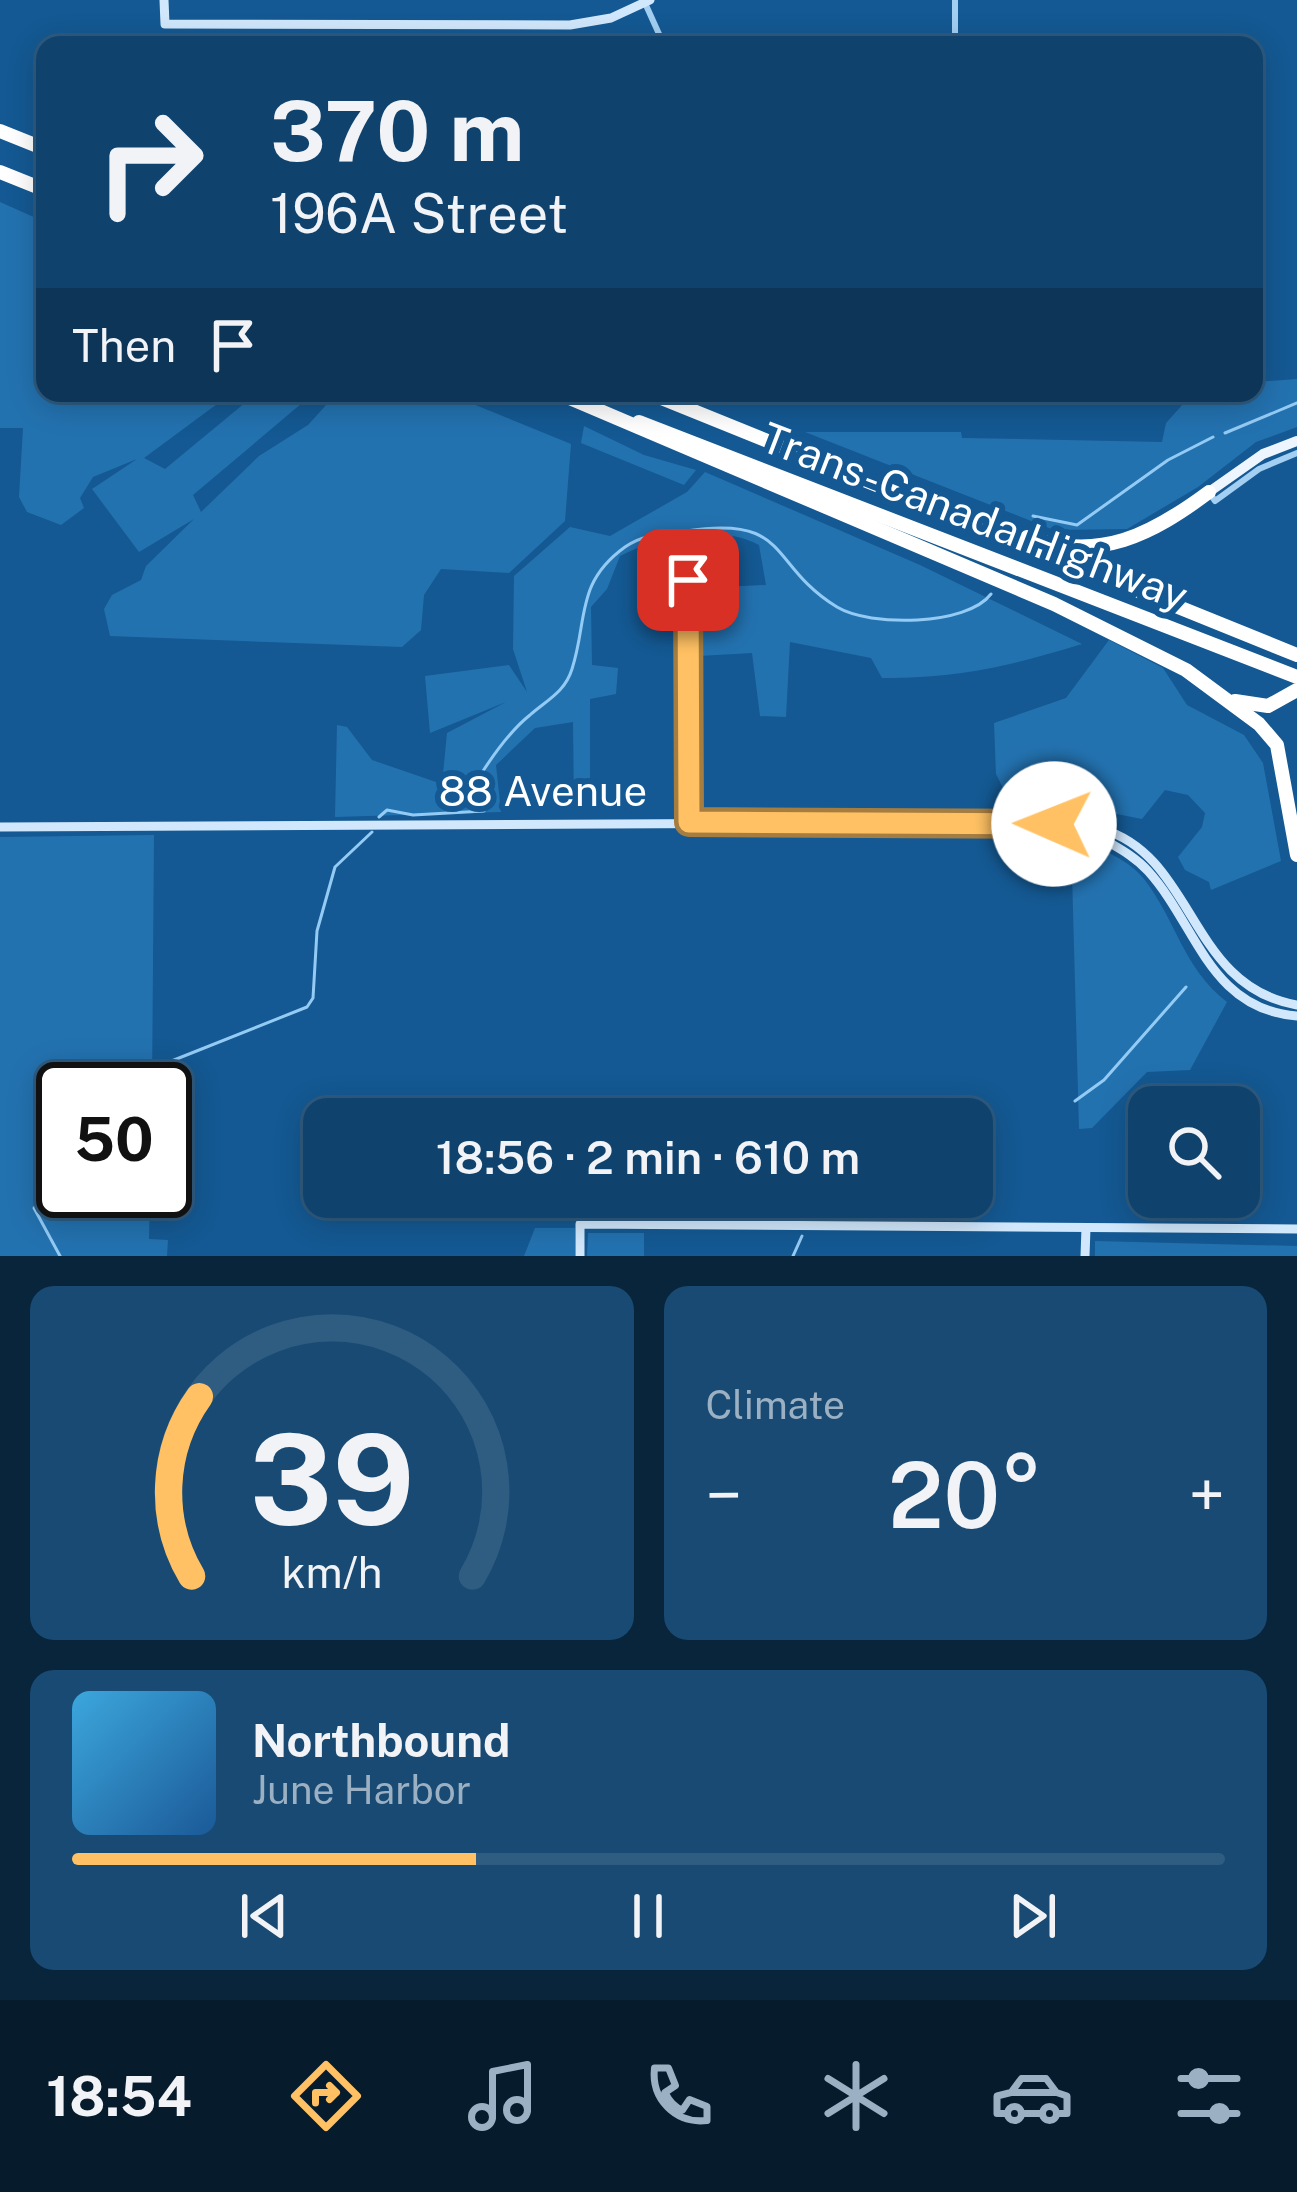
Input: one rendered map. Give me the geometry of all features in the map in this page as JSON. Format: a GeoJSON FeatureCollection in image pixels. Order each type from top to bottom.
{"type":"FeatureCollection","features":[{"type":"Feature","properties":{"kind":"highway"},"geometry":{"type":"LineString","coordinates":[[0,130],[36,148]]}},
{"type":"Feature","properties":{"kind":"highway"},"geometry":{"type":"LineString","coordinates":[[0,140],[36,150]]}},
{"type":"Feature","properties":{"kind":"highway"},"geometry":{"type":"LineString","coordinates":[[0,172],[36,186]]}},
{"type":"Feature","properties":{"kind":"highway"},"geometry":{"type":"LineString","coordinates":[[581,402],[1154,651],[1220,694],[1277,745],[1297,855]]}},
{"type":"Feature","properties":{"kind":"highway","name":"Trans-Canada Highway"},"geometry":{"type":"LineString","coordinates":[[583,402],[1297,677]]}},
{"type":"Feature","properties":{"kind":"highway","name":"Trans-Canada Highway"},"geometry":{"type":"LineString","coordinates":[[672,402],[1297,655]]}},
{"type":"Feature","properties":{"kind":"highway"},"geometry":{"type":"LineString","coordinates":[[906,495],[1039,541],[1081,548],[1146,535],[1212,496]]}},
{"type":"Feature","properties":{"kind":"highway"},"geometry":{"type":"LineString","coordinates":[[1220,694],[1261,706],[1295,692]]}},
{"type":"Feature","properties":{"kind":"main road"},"geometry":{"type":"LineString","coordinates":[[164,0],[164,24],[570,25],[611,18],[648,1]]}},
{"type":"Feature","properties":{"kind":"main road"},"geometry":{"type":"LineString","coordinates":[[1212,496],[1262,454],[1297,441]]}},
{"type":"Feature","properties":{"kind":"main road","name":"88 Avenue"},"geometry":{"type":"LineString","coordinates":[[0,826],[1027,822],[1086,828]]}},
{"type":"Feature","properties":{"kind":"main road"},"geometry":{"type":"LineString","coordinates":[[1086,828],[1111,833],[1155,865],[1233,976],[1268,997],[1297,1005]]}},
{"type":"Feature","properties":{"kind":"main road"},"geometry":{"type":"LineString","coordinates":[[1086,828],[1147,871],[1222,981],[1254,1005],[1297,1016]]}},
{"type":"Feature","properties":{"kind":"main road"},"geometry":{"type":"LineString","coordinates":[[580,1256],[580,1225],[1297,1229]]}},
{"type":"Feature","properties":{"kind":"main road"},"geometry":{"type":"LineString","coordinates":[[1085,1256],[1086,1228]]}},
{"type":"Feature","properties":{"kind":"street"},"geometry":{"type":"LineString","coordinates":[[955,0],[955,36]]}},
{"type":"Feature","properties":{"kind":"street"},"geometry":{"type":"LineString","coordinates":[[648,1],[661,36]]}},
{"type":"Feature","properties":{"kind":"street"},"geometry":{"type":"LineString","coordinates":[[1212,496],[1297,453]]}},
{"type":"Feature","properties":{"kind":"street"},"geometry":{"type":"LineString","coordinates":[[688,580],[689,822]]}},
{"type":"Feature","properties":{"kind":"shaded area"},"geometry":{"type":"Polygon","coordinates":[[[0,202],[36,218],[36,402],[220,402],[144,458],[165,469],[246,402],[303,402],[193,495],[201,512],[259,456],[308,425],[329,402],[468,402],[571,444],[565,521],[509,573],[441,569],[424,595],[421,630],[402,647],[110,636],[104,609],[112,595],[141,580],[146,566],[194,519],[139,552],[92,489],[137,459],[93,477],[80,498],[84,508],[61,525],[27,512],[19,497],[23,428],[0,428],[0,202]]]}},
{"type":"Feature","properties":{"kind":"shaded area"},"geometry":{"type":"Polygon","coordinates":[[[1297,379],[1297,427],[1256,442],[1198,487],[1127,529],[1054,530],[805,432],[961,432],[962,438],[1162,442],[1166,423],[1185,402],[1263,402],[1263,381],[1297,379]]]}},
{"type":"Feature","properties":{"kind":"shaded area"},"geometry":{"type":"Polygon","coordinates":[[[584,426],[644,455],[696,470],[684,485],[581,443],[584,426]]]}},
{"type":"Feature","properties":{"kind":"shaded area"},"geometry":{"type":"Polygon","coordinates":[[[705,472],[920,565],[1082,644],[984,669],[882,678],[871,658],[790,642],[786,717],[760,716],[752,653],[699,656],[697,588],[766,585],[759,545],[726,535],[671,538],[620,556],[607,589],[591,607],[592,665],[618,668],[616,694],[590,699],[590,807],[574,807],[573,722],[535,728],[496,765],[501,812],[335,817],[337,725],[347,727],[372,760],[442,784],[447,733],[506,702],[430,733],[425,676],[509,665],[527,692],[513,649],[514,576],[570,527],[610,536],[687,492],[705,472]]]}},
{"type":"Feature","properties":{"kind":"shaded area"},"geometry":{"type":"Polygon","coordinates":[[[1109,640],[1163,668],[1187,705],[1244,735],[1263,763],[1281,861],[1211,890],[1209,882],[1185,870],[1178,857],[1202,827],[1205,813],[1188,795],[1165,790],[1142,819],[1005,792],[996,774],[994,723],[1066,698],[1109,640]]]}},
{"type":"Feature","properties":{"kind":"shaded area"},"geometry":{"type":"Polygon","coordinates":[[[154,835],[152,1062],[36,1062],[36,1218],[149,1218],[149,1239],[168,1240],[167,1256],[0,1256],[0,837],[154,835]]]}},
{"type":"Feature","properties":{"kind":"shaded area"},"geometry":{"type":"Polygon","coordinates":[[[1071,837],[1137,871],[1200,974],[1227,1002],[1190,1070],[1147,1072],[1128,1086],[1092,1128],[1079,1129],[1071,837]]]}},
{"type":"Feature","properties":{"kind":"shaded area"},"geometry":{"type":"Polygon","coordinates":[[[535,1228],[575,1228],[575,1256],[524,1256],[535,1228]]]}},
{"type":"Feature","properties":{"kind":"shaded area"},"geometry":{"type":"Polygon","coordinates":[[[588,1233],[644,1233],[644,1256],[587,1256],[588,1233]]]}},
{"type":"Feature","properties":{"kind":"shaded area"},"geometry":{"type":"Polygon","coordinates":[[[1095,1241],[1297,1246],[1297,1256],[1095,1256],[1095,1241]]]}},
{"type":"Feature","properties":{"kind":"waterway"},"geometry":{"type":"LineString","coordinates":[[1225,433],[1297,403]]}},
{"type":"Feature","properties":{"kind":"waterway"},"geometry":{"type":"LineString","coordinates":[[1033,516],[1077,525],[1168,460],[1213,437]]}},
{"type":"Feature","properties":{"kind":"waterway"},"geometry":{"type":"LineString","coordinates":[[379,817],[387,810],[413,815],[484,811],[493,798],[483,771],[516,727],[565,684],[590,589],[609,561],[639,539],[720,528],[744,530],[775,547],[815,591],[837,607],[872,618],[940,617],[979,605],[991,594]]}},
{"type":"Feature","properties":{"kind":"waterway"},"geometry":{"type":"LineString","coordinates":[[169,1062],[307,1007],[313,998],[317,931],[335,867],[372,832]]}},
{"type":"Feature","properties":{"kind":"waterway"},"geometry":{"type":"LineString","coordinates":[[1075,1101],[1104,1080],[1186,987]]}},
{"type":"Feature","properties":{"kind":"waterway"},"geometry":{"type":"LineString","coordinates":[[36,1206],[36,1212]]}},
{"type":"Feature","properties":{"kind":"waterway"},"geometry":{"type":"LineString","coordinates":[[39,1218],[60,1256]]}},
{"type":"Feature","properties":{"kind":"waterway"},"geometry":{"type":"LineString","coordinates":[[793,1256],[802,1236]]}},
{"type":"Feature","properties":{"kind":"route"},"geometry":{"type":"LineString","coordinates":[[688,580],[689,822],[1054,824]]}}]}
